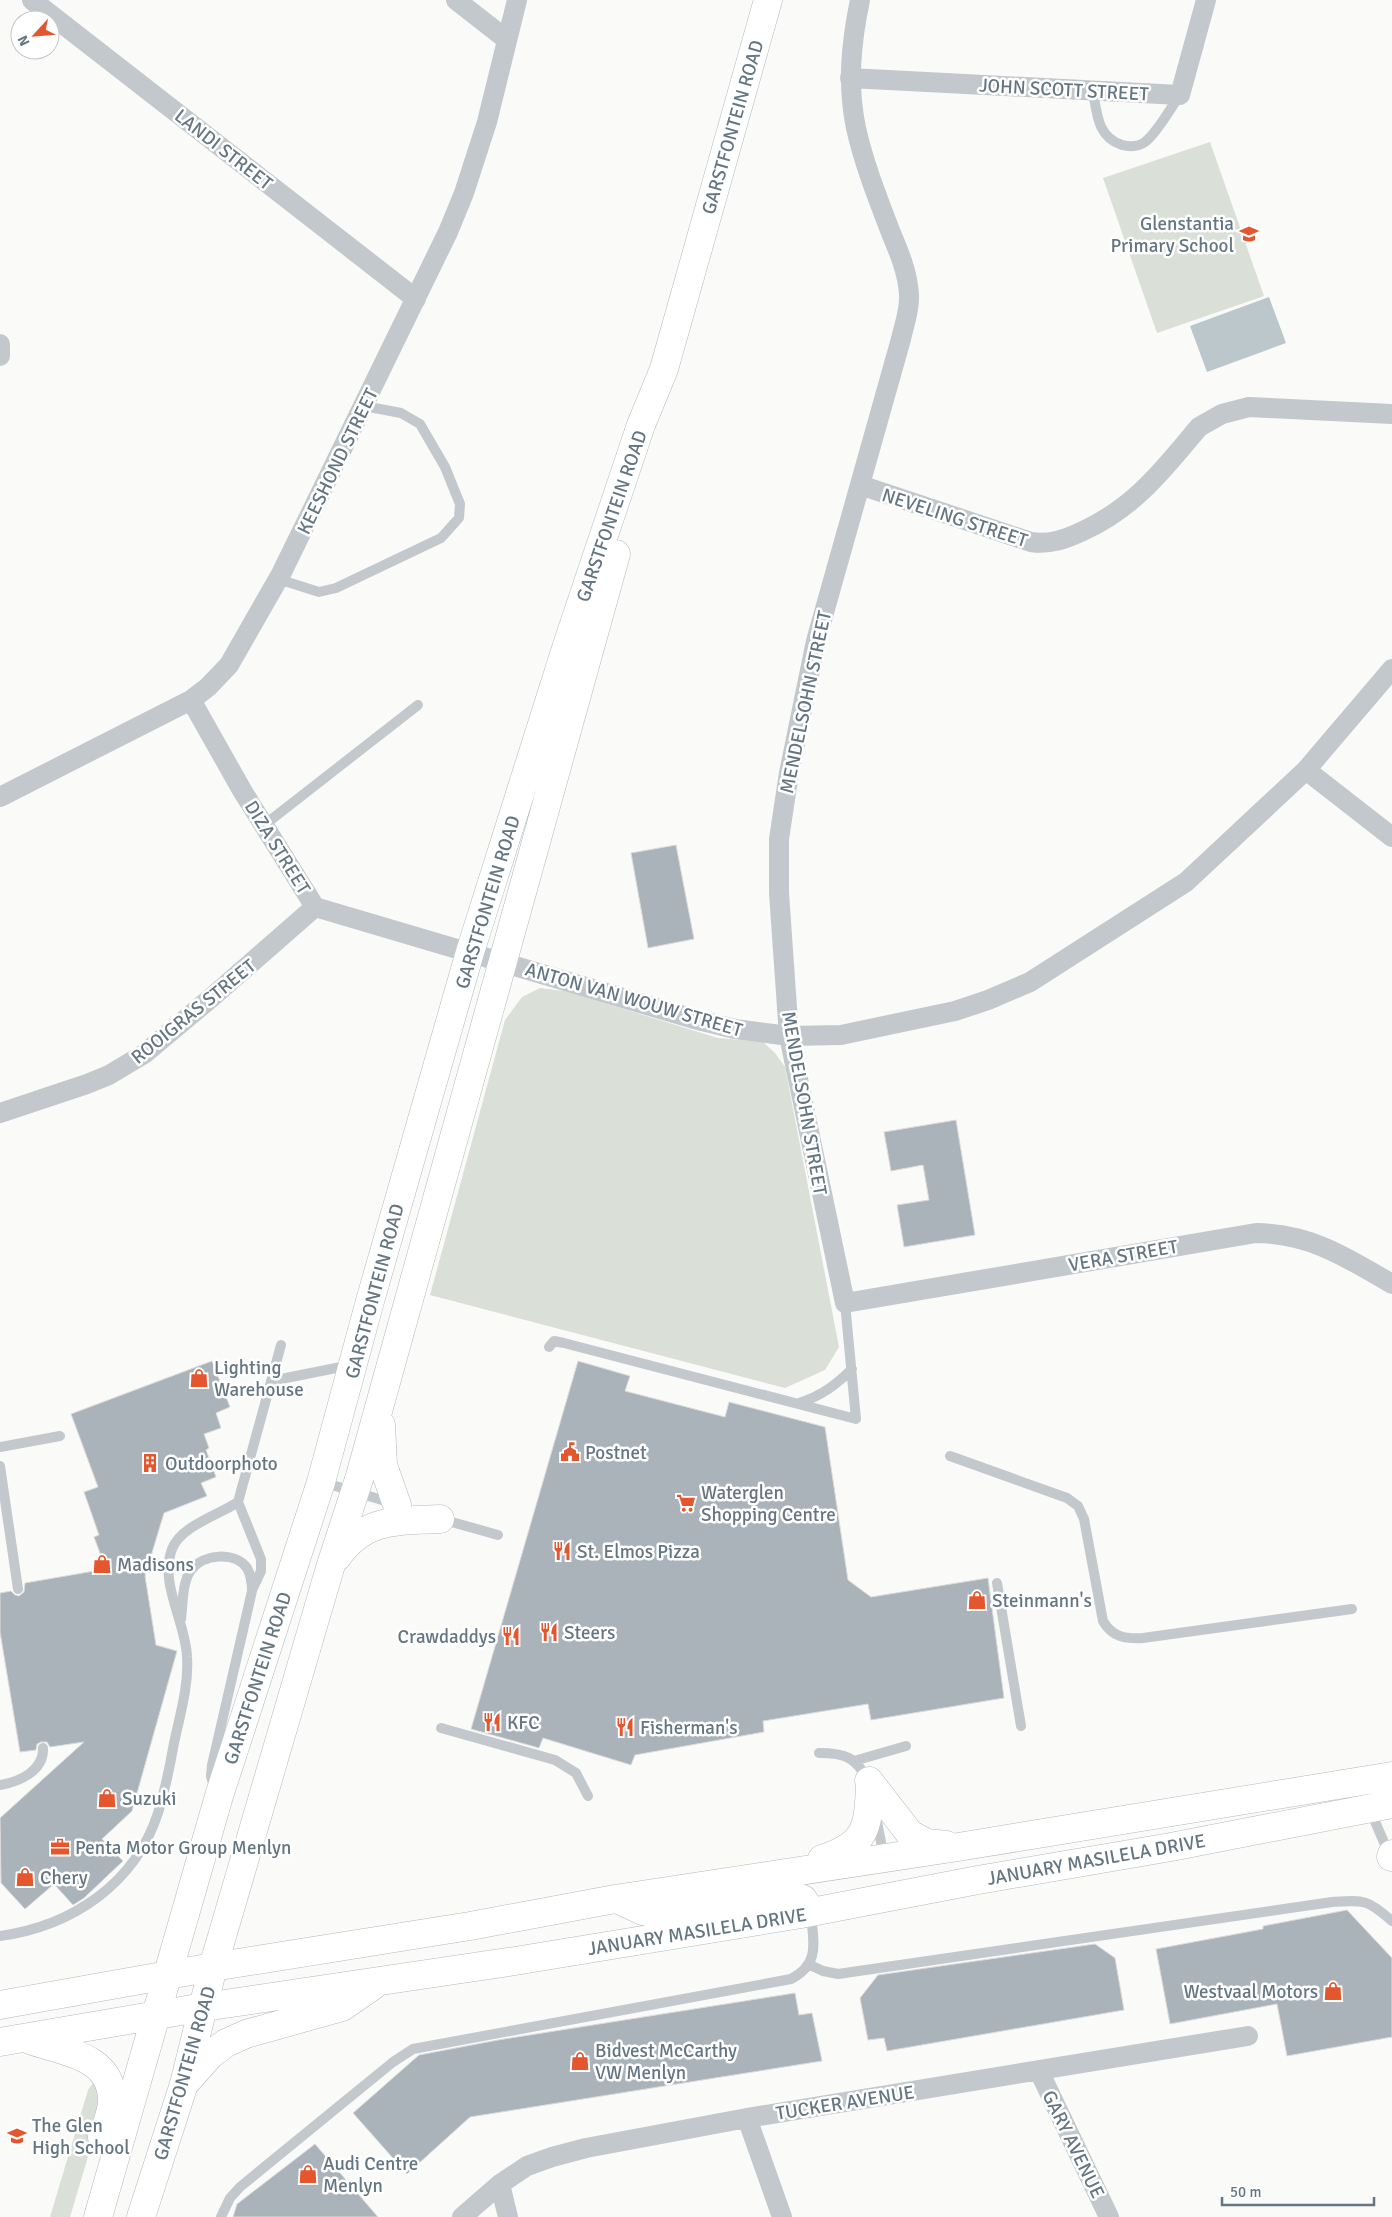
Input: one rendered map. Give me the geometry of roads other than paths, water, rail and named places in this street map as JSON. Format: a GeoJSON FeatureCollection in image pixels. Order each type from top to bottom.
{"type":"FeatureCollection","features":[{"type":"Feature","properties":{"kind":"main road","name":"GARSTFONTEIN ROAD"},"geometry":{"type":"LineString","coordinates":[[141,2217],[184,2084],[213,1967],[330,1568],[355,1492],[504,962],[657,406],[664,368],[768,0]]}},
{"type":"Feature","properties":{"kind":"main road","name":"GARSTFONTEIN ROAD"},"geometry":{"type":"LineString","coordinates":[[98,2217],[219,1796],[321,1482],[370,1301],[470,952],[641,425],[664,368]]}},
{"type":"Feature","properties":{"kind":"main road"},"geometry":{"type":"LineString","coordinates":[[380,1401],[383,1464],[406,1508]]}},
{"type":"Feature","properties":{"kind":"main road"},"geometry":{"type":"LineString","coordinates":[[330,1568],[348,1542],[362,1532],[386,1523],[440,1519]]}},
{"type":"Feature","properties":{"kind":"main road"},"geometry":{"type":"LineString","coordinates":[[864,1776],[910,1834],[927,1843],[958,1847]]}},
{"type":"Feature","properties":{"kind":"main road"},"geometry":{"type":"LineString","coordinates":[[762,1876],[831,1856],[852,1845],[866,1826],[864,1776]]}},
{"type":"Feature","properties":{"kind":"main road","name":"JANUARY MASILELA DRIVE"},"geometry":{"type":"LineString","coordinates":[[0,2005],[213,1967],[470,1926],[615,1899],[958,1847],[1392,1776]]}},
{"type":"Feature","properties":{"kind":"main road"},"geometry":{"type":"LineString","coordinates":[[1313,1790],[1381,1806],[1392,1791]]}},
{"type":"Feature","properties":{"kind":"main road","name":"JANUARY MASILELA DRIVE"},"geometry":{"type":"LineString","coordinates":[[12,2040],[204,2007],[557,1954],[811,1912],[978,1880],[1170,1847],[1381,1806]]}},
{"type":"Feature","properties":{"kind":"main road"},"geometry":{"type":"LineString","coordinates":[[884,1858],[905,1871],[918,1876],[978,1880]]}},
{"type":"Feature","properties":{"kind":"main road"},"geometry":{"type":"LineString","coordinates":[[615,1899],[643,1911],[661,1913],[795,1896],[803,1899],[811,1912]]}},
{"type":"Feature","properties":{"kind":"main road"},"geometry":{"type":"LineString","coordinates":[[184,2084],[210,2055],[226,2043],[246,2034],[342,2007],[379,1981]]}},
{"type":"Feature","properties":{"kind":"main road"},"geometry":{"type":"LineString","coordinates":[[12,2040],[83,2056],[93,2062],[104,2075],[110,2087],[112,2102],[100,2147],[112,2173]]}},
{"type":"Feature","properties":{"kind":"street","name":"LANDI STREET"},"geometry":{"type":"LineString","coordinates":[[32,0],[416,299]]}},
{"type":"Feature","properties":{"kind":"street"},"geometry":{"type":"LineString","coordinates":[[456,0],[506,39]]}},
{"type":"Feature","properties":{"kind":"street","name":"KEESHOND STREET"},"geometry":{"type":"LineString","coordinates":[[0,797],[191,700],[214,681],[229,665],[278,579],[364,406],[416,299],[464,192],[487,122],[517,0]]}},
{"type":"Feature","properties":{"kind":"street","name":"MENDELSOHN STREET"},"geometry":{"type":"LineString","coordinates":[[845,1303],[789,1036],[778,893],[781,819],[816,641],[901,339],[908,308],[909,292],[902,260],[860,144],[852,107],[850,78],[852,45],[860,0]]}},
{"type":"Feature","properties":{"kind":"street"},"geometry":{"type":"LineString","coordinates":[[1180,95],[1206,0]]}},
{"type":"Feature","properties":{"kind":"street","name":"JOHN SCOTT STREET"},"geometry":{"type":"LineString","coordinates":[[850,78],[1180,95]]}},
{"type":"Feature","properties":{"kind":"street"},"geometry":{"type":"LineString","coordinates":[[0,344],[0,355]]}},
{"type":"Feature","properties":{"kind":"street","name":"NEVELING STREET"},"geometry":{"type":"LineString","coordinates":[[860,485],[1031,542],[1043,544],[1060,541],[1086,530],[1128,505],[1145,490],[1199,427],[1208,420],[1232,410],[1258,407],[1392,414]]}},
{"type":"Feature","properties":{"kind":"street","name":"ANTON VAN WOUW STREET"},"geometry":{"type":"LineString","coordinates":[[470,952],[694,1019],[735,1029],[789,1036],[841,1035],[924,1019],[970,1007],[1030,982],[1180,887],[1306,770],[1392,669]]}},
{"type":"Feature","properties":{"kind":"street","name":"DIZA STREET"},"geometry":{"type":"LineString","coordinates":[[191,700],[263,826],[315,906],[470,952]]}},
{"type":"Feature","properties":{"kind":"street"},"geometry":{"type":"LineString","coordinates":[[1306,770],[1392,837]]}},
{"type":"Feature","properties":{"kind":"street","name":"ROOIGRAS STREET"},"geometry":{"type":"LineString","coordinates":[[0,1113],[109,1075],[144,1054],[211,998],[315,906]]}},
{"type":"Feature","properties":{"kind":"street","name":"VERA STREET"},"geometry":{"type":"LineString","coordinates":[[845,1303],[1256,1233],[1296,1236],[1353,1261],[1392,1284]]}},
{"type":"Feature","properties":{"kind":"street","name":"TUCKER AVENUE"},"geometry":{"type":"LineString","coordinates":[[462,2217],[500,2184],[527,2166],[559,2155],[747,2118],[1248,2036]]}},
{"type":"Feature","properties":{"kind":"street","name":"GARY AVENUE"},"geometry":{"type":"LineString","coordinates":[[1039,2071],[1109,2217]]}},
{"type":"Feature","properties":{"kind":"street"},"geometry":{"type":"LineString","coordinates":[[747,2118],[782,2217]]}},
{"type":"Feature","properties":{"kind":"street"},"geometry":{"type":"LineString","coordinates":[[500,2184],[508,2217]]}},
{"type":"Feature","properties":{"kind":"lane"},"geometry":{"type":"LineString","coordinates":[[1094,91],[1102,130],[1112,141],[1131,146],[1144,143],[1151,136],[1180,95]]}},
{"type":"Feature","properties":{"kind":"lane"},"geometry":{"type":"LineString","coordinates":[[278,579],[319,592],[336,588],[441,538],[459,518],[460,504],[445,467],[420,424],[400,413],[364,406]]}},
{"type":"Feature","properties":{"kind":"lane"},"geometry":{"type":"LineString","coordinates":[[263,826],[418,705]]}},
{"type":"Feature","properties":{"kind":"lane","name":"MENDELSOHN STREET"},"geometry":{"type":"LineString","coordinates":[[798,1403],[856,1419],[845,1303]]}},
{"type":"Feature","properties":{"kind":"lane"},"geometry":{"type":"LineString","coordinates":[[550,1347],[554,1341],[560,1342],[798,1403],[812,1399],[832,1388],[852,1369]]}},
{"type":"Feature","properties":{"kind":"lane"},"geometry":{"type":"LineString","coordinates":[[219,1796],[212,1781],[212,1765],[252,1591],[261,1571],[261,1559],[238,1502],[281,1345]]}},
{"type":"Feature","properties":{"kind":"lane"},"geometry":{"type":"LineString","coordinates":[[272,1381],[354,1365]]}},
{"type":"Feature","properties":{"kind":"lane"},"geometry":{"type":"LineString","coordinates":[[0,1448],[60,1436]]}},
{"type":"Feature","properties":{"kind":"lane"},"geometry":{"type":"LineString","coordinates":[[950,1456],[1068,1498],[1078,1506],[1084,1519],[1103,1621],[1110,1631],[1119,1637],[1143,1638],[1352,1609]]}},
{"type":"Feature","properties":{"kind":"lane"},"geometry":{"type":"LineString","coordinates":[[0,1466],[18,1590]]}},
{"type":"Feature","properties":{"kind":"lane"},"geometry":{"type":"LineString","coordinates":[[321,1482],[498,1535]]}},
{"type":"Feature","properties":{"kind":"lane"},"geometry":{"type":"LineString","coordinates":[[0,1936],[44,1927],[78,1912],[96,1899],[121,1875],[136,1859],[145,1843],[158,1813],[170,1767],[187,1674],[187,1655],[169,1577],[169,1560],[172,1548],[188,1529],[214,1517],[238,1502]]}},
{"type":"Feature","properties":{"kind":"lane"},"geometry":{"type":"LineString","coordinates":[[180,1623],[187,1580],[191,1570],[206,1559],[227,1557],[241,1563],[250,1574],[252,1591]]}},
{"type":"Feature","properties":{"kind":"lane"},"geometry":{"type":"LineString","coordinates":[[997,1583],[1021,1726]]}},
{"type":"Feature","properties":{"kind":"lane"},"geometry":{"type":"LineString","coordinates":[[441,1728],[555,1760],[576,1773],[588,1796]]}},
{"type":"Feature","properties":{"kind":"lane"},"geometry":{"type":"LineString","coordinates":[[864,1776],[906,1746]]}},
{"type":"Feature","properties":{"kind":"lane"},"geometry":{"type":"LineString","coordinates":[[0,1785],[20,1779],[42,1763],[43,1748]]}},
{"type":"Feature","properties":{"kind":"lane"},"geometry":{"type":"LineString","coordinates":[[819,1753],[844,1755],[864,1776],[884,1858]]}},
{"type":"Feature","properties":{"kind":"lane"},"geometry":{"type":"LineString","coordinates":[[1381,1806],[1392,1857]]}},
{"type":"Feature","properties":{"kind":"lane"},"geometry":{"type":"LineString","coordinates":[[810,1965],[838,1974],[1338,1902],[1364,1901],[1374,1905],[1392,1921]]}},
{"type":"Feature","properties":{"kind":"lane"},"geometry":{"type":"LineString","coordinates":[[221,2217],[230,2198],[240,2187],[393,2062],[414,2050],[776,1983],[798,1976],[810,1965],[813,1952],[811,1912]]}},
{"type":"Feature","properties":{"kind":"place","name":"Glenstantia Primary School"},"geometry":{"type":"Point","coordinates":[1249,234]}},
{"type":"Feature","properties":{"kind":"place","name":"Lighting Warehouse"},"geometry":{"type":"Point","coordinates":[199,1378]}},
{"type":"Feature","properties":{"kind":"place","name":"Postnet"},"geometry":{"type":"Point","coordinates":[570,1452]}},
{"type":"Feature","properties":{"kind":"place","name":"Outdoorphoto"},"geometry":{"type":"Point","coordinates":[150,1463]}},
{"type":"Feature","properties":{"kind":"place","name":"Waterglen Shopping Centre"},"geometry":{"type":"Point","coordinates":[686,1503]}},
{"type":"Feature","properties":{"kind":"place","name":"St. Elmos Pizza"},"geometry":{"type":"Point","coordinates":[562,1551]}},
{"type":"Feature","properties":{"kind":"place","name":"Madisons"},"geometry":{"type":"Point","coordinates":[102,1564]}},
{"type":"Feature","properties":{"kind":"place","name":"Steinmann's"},"geometry":{"type":"Point","coordinates":[977,1600]}},
{"type":"Feature","properties":{"kind":"place","name":"Steers"},"geometry":{"type":"Point","coordinates":[549,1632]}},
{"type":"Feature","properties":{"kind":"place","name":"Crawdaddys"},"geometry":{"type":"Point","coordinates":[511,1636]}},
{"type":"Feature","properties":{"kind":"place","name":"KFC"},"geometry":{"type":"Point","coordinates":[492,1722]}},
{"type":"Feature","properties":{"kind":"place","name":"Fisherman's"},"geometry":{"type":"Point","coordinates":[625,1727]}},
{"type":"Feature","properties":{"kind":"place","name":"Suzuki"},"geometry":{"type":"Point","coordinates":[107,1798]}},
{"type":"Feature","properties":{"kind":"place","name":"Penta Motor Group Menlyn"},"geometry":{"type":"Point","coordinates":[60,1847]}},
{"type":"Feature","properties":{"kind":"place","name":"Chery"},"geometry":{"type":"Point","coordinates":[25,1877]}},
{"type":"Feature","properties":{"kind":"place","name":"Westvaal Motors"},"geometry":{"type":"Point","coordinates":[1333,1991]}},
{"type":"Feature","properties":{"kind":"place","name":"Bidvest McCarthy VW Menlyn"},"geometry":{"type":"Point","coordinates":[580,2061]}},
{"type":"Feature","properties":{"kind":"place","name":"The Glen High School"},"geometry":{"type":"Point","coordinates":[17,2136]}},
{"type":"Feature","properties":{"kind":"place","name":"Audi Centre Menlyn"},"geometry":{"type":"Point","coordinates":[308,2174]}}]}
